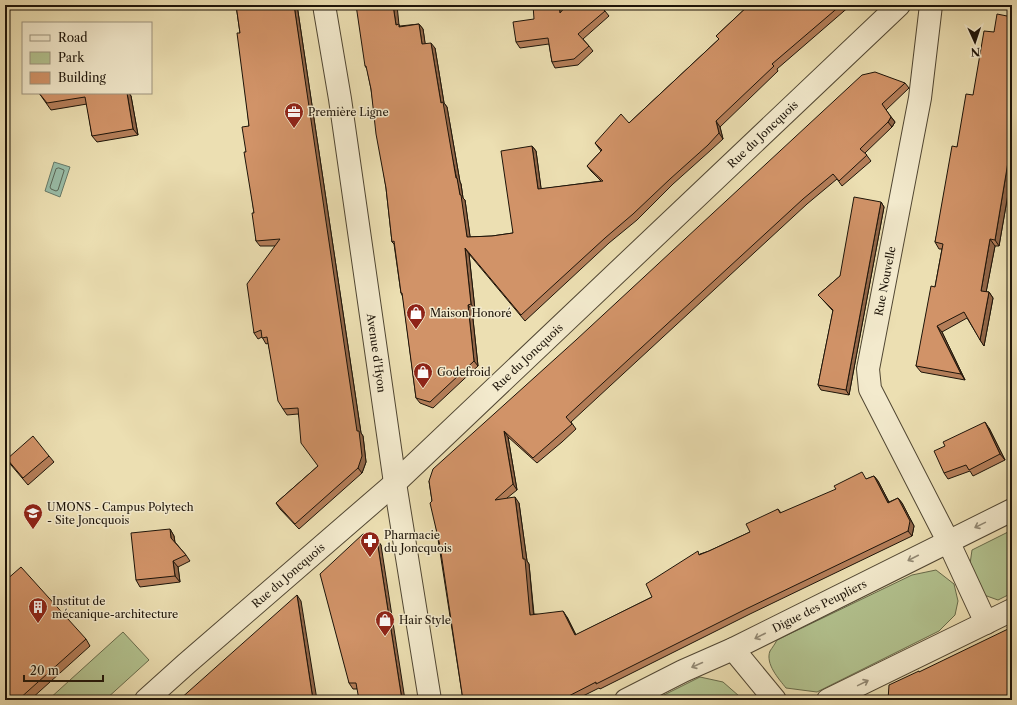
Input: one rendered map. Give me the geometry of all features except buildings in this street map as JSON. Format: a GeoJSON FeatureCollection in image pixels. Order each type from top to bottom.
{"type":"FeatureCollection","features":[{"type":"Feature","properties":{"kind":"street","name":"Avenue d'Hyon"},"geometry":{"type":"LineString","coordinates":[[324,5],[340,99],[395,483],[430,700]]}},
{"type":"Feature","properties":{"kind":"street","name":"Rue du Joncquois"},"geometry":{"type":"LineString","coordinates":[[146,700],[395,483],[899,5]]}},
{"type":"Feature","properties":{"kind":"street","name":"Rue Nouvelle"},"geometry":{"type":"LineString","coordinates":[[931,5],[920,98],[868,369],[870,389],[948,541],[986,623]]}},
{"type":"Feature","properties":{"kind":"street","name":"Digue des Peupliers"},"geometry":{"type":"LineString","coordinates":[[626,700],[683,671],[733,649],[1012,510]]}},
{"type":"Feature","properties":{"kind":"street"},"geometry":{"type":"LineString","coordinates":[[828,700],[1012,610]]}},
{"type":"Feature","properties":{"kind":"street"},"geometry":{"type":"LineString","coordinates":[[733,649],[774,700]]}},
{"type":"Feature","properties":{"kind":"green space"},"geometry":{"type":"Polygon","coordinates":[[[1012,530],[1012,593],[998,600],[984,595],[970,564],[972,550],[1012,530]]]}},
{"type":"Feature","properties":{"kind":"green space"},"geometry":{"type":"Polygon","coordinates":[[[936,570],[954,584],[958,601],[955,615],[939,631],[817,692],[786,688],[777,676],[769,661],[769,656],[770,651],[777,640],[912,575],[936,570]]]}},
{"type":"Feature","properties":{"kind":"green space"},"geometry":{"type":"Polygon","coordinates":[[[123,632],[149,660],[105,700],[48,700],[123,632]]]}},
{"type":"Feature","properties":{"kind":"green space"},"geometry":{"type":"Polygon","coordinates":[[[700,677],[723,682],[742,700],[654,700],[700,677]]]}},
{"type":"Feature","properties":{"kind":"water"},"geometry":{"type":"Polygon","coordinates":[[[54,162],[70,167],[60,197],[45,191],[54,162]]]}},
{"type":"Feature","properties":{"kind":"place","name":"Première Ligne"},"geometry":{"type":"Point","coordinates":[294,129]}},
{"type":"Feature","properties":{"kind":"place","name":"Maison Honoré"},"geometry":{"type":"Point","coordinates":[416,330]}},
{"type":"Feature","properties":{"kind":"place","name":"Godefroid"},"geometry":{"type":"Point","coordinates":[423,389]}},
{"type":"Feature","properties":{"kind":"place","name":"UMONS - Campus Polytech - Site Joncquois"},"geometry":{"type":"Point","coordinates":[33,530]}},
{"type":"Feature","properties":{"kind":"place","name":"Pharmacie du Joncquois"},"geometry":{"type":"Point","coordinates":[370,558]}},
{"type":"Feature","properties":{"kind":"place","name":"Institut de mécanique-architecture"},"geometry":{"type":"Point","coordinates":[38,624]}},
{"type":"Feature","properties":{"kind":"place","name":"Hair Style"},"geometry":{"type":"Point","coordinates":[385,637]}}]}
